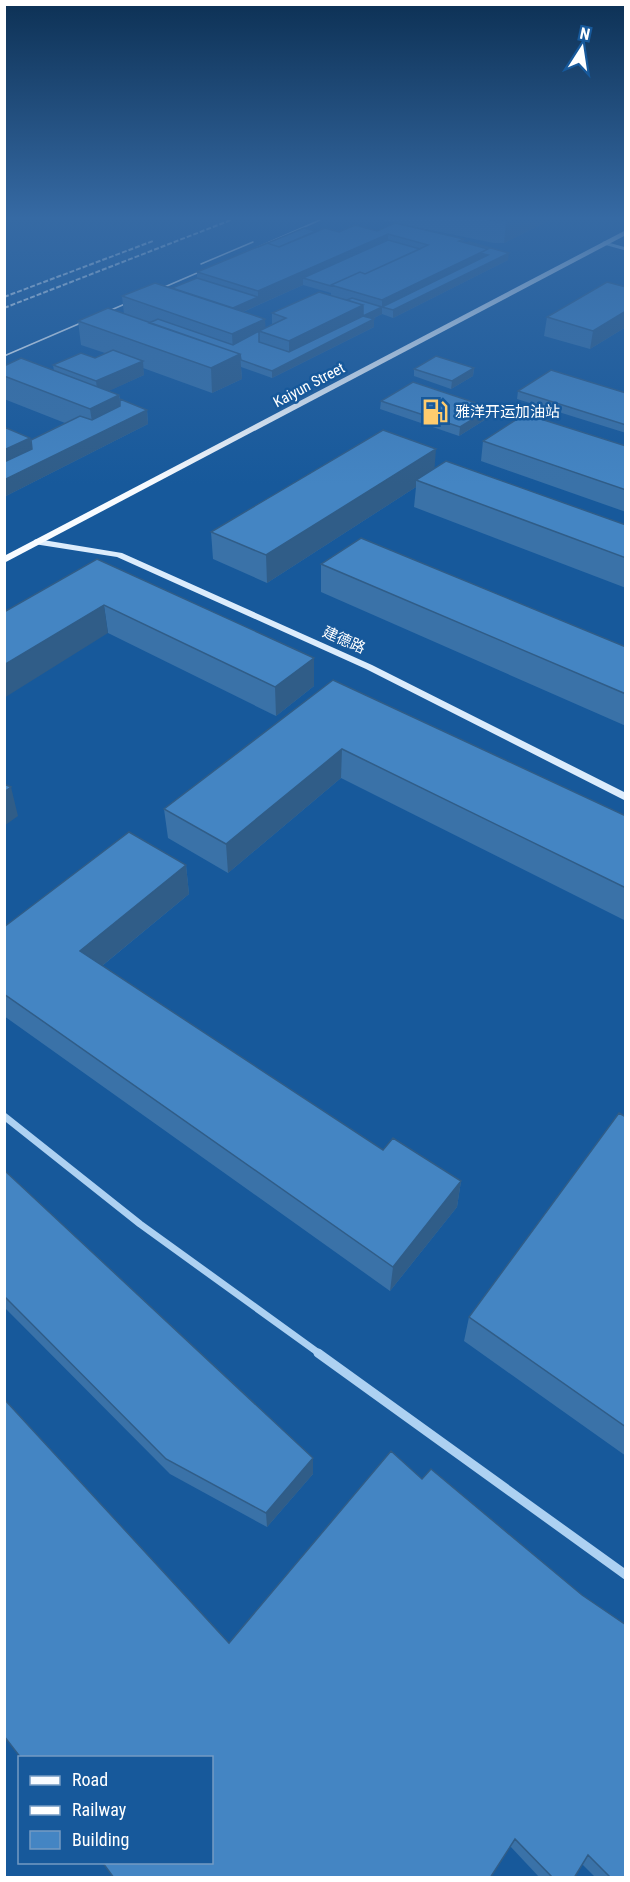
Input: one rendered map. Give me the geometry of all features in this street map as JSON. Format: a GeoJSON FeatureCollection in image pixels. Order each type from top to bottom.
{"type":"FeatureCollection","features":[{"type":"Feature","properties":{"kind":"main road","name":"Kaiyun Street"},"geometry":{"type":"LineString","coordinates":[[4,561],[199,460],[483,308]]}},
{"type":"Feature","properties":{"kind":"street","name":"建德路"},"geometry":{"type":"LineString","coordinates":[[37,542],[119,555],[369,668],[626,798]]}},
{"type":"Feature","properties":{"kind":"street"},"geometry":{"type":"LineString","coordinates":[[4,1116],[140,1224],[626,1575]]}},
{"type":"Feature","properties":{"kind":"building"},"geometry":{"type":"Polygon","coordinates":[[[108,308],[240,354],[211,368],[78,321],[108,308]]]}},
{"type":"Feature","properties":{"kind":"building"},"geometry":{"type":"Polygon","coordinates":[[[156,308],[231,308],[265,319],[232,334],[156,308]]]}},
{"type":"Feature","properties":{"kind":"building"},"geometry":{"type":"Polygon","coordinates":[[[284,308],[357,308],[289,341],[259,331],[286,318],[272,313],[284,308]]]}},
{"type":"Feature","properties":{"kind":"building"},"geometry":{"type":"Polygon","coordinates":[[[363,308],[380,308],[363,316],[363,308]]]}},
{"type":"Feature","properties":{"kind":"building"},"geometry":{"type":"Polygon","coordinates":[[[563,308],[626,308],[626,311],[593,331],[547,317],[563,308]]]}},
{"type":"Feature","properties":{"kind":"building"},"geometry":{"type":"Polygon","coordinates":[[[363,316],[374,319],[272,371],[241,360],[240,354],[149,323],[158,319],[233,345],[259,331],[259,342],[289,352],[363,316]]]}},
{"type":"Feature","properties":{"kind":"building"},"geometry":{"type":"Polygon","coordinates":[[[113,350],[143,361],[96,381],[53,365],[81,353],[95,358],[113,350]]]}},
{"type":"Feature","properties":{"kind":"building"},"geometry":{"type":"Polygon","coordinates":[[[436,356],[474,368],[452,381],[414,369],[436,356]]]}},
{"type":"Feature","properties":{"kind":"building"},"geometry":{"type":"Polygon","coordinates":[[[21,358],[119,395],[90,409],[4,376],[4,366],[21,358]]]}},
{"type":"Feature","properties":{"kind":"building"},"geometry":{"type":"Polygon","coordinates":[[[551,370],[626,393],[626,425],[518,391],[551,370]]]}},
{"type":"Feature","properties":{"kind":"building","name":"雅洋开运加油站"},"geometry":{"type":"Polygon","coordinates":[[[413,382],[491,408],[460,427],[381,401],[413,382]]]}},
{"type":"Feature","properties":{"kind":"building"},"geometry":{"type":"Polygon","coordinates":[[[120,399],[147,410],[4,480],[4,462],[32,449],[31,440],[80,416],[92,420],[120,406],[120,399]]]}},
{"type":"Feature","properties":{"kind":"building"},"geometry":{"type":"Polygon","coordinates":[[[525,414],[626,446],[626,490],[483,441],[525,414]]]}},
{"type":"Feature","properties":{"kind":"building"},"geometry":{"type":"Polygon","coordinates":[[[4,427],[30,438],[4,450],[4,427]]]}},
{"type":"Feature","properties":{"kind":"building"},"geometry":{"type":"Polygon","coordinates":[[[383,430],[436,449],[266,555],[211,532],[383,430]]]}},
{"type":"Feature","properties":{"kind":"building"},"geometry":{"type":"Polygon","coordinates":[[[446,461],[626,525],[626,558],[416,480],[446,461]]]}},
{"type":"Feature","properties":{"kind":"building"},"geometry":{"type":"Polygon","coordinates":[[[361,538],[626,647],[626,694],[321,564],[361,538]]]}},
{"type":"Feature","properties":{"kind":"building"},"geometry":{"type":"Polygon","coordinates":[[[97,559],[314,658],[275,687],[104,605],[4,665],[4,612],[97,559]]]}},
{"type":"Feature","properties":{"kind":"building"},"geometry":{"type":"Polygon","coordinates":[[[333,680],[626,816],[626,888],[342,749],[226,844],[164,809],[333,680]]]}},
{"type":"Feature","properties":{"kind":"building"},"geometry":{"type":"Polygon","coordinates":[[[4,784],[11,787],[4,792],[4,784]]]}},
{"type":"Feature","properties":{"kind":"building"},"geometry":{"type":"Polygon","coordinates":[[[129,832],[186,865],[80,951],[383,1150],[393,1138],[461,1181],[393,1267],[4,994],[4,927],[129,832]]]}},
{"type":"Feature","properties":{"kind":"building"},"geometry":{"type":"Polygon","coordinates":[[[619,1113],[626,1117],[626,1427],[469,1317],[619,1113]]]}},
{"type":"Feature","properties":{"kind":"building"},"geometry":{"type":"Polygon","coordinates":[[[4,1170],[313,1458],[266,1513],[166,1459],[4,1296],[4,1170]]]}},
{"type":"Feature","properties":{"kind":"building"},"geometry":{"type":"Polygon","coordinates":[[[4,1399],[229,1643],[391,1451],[422,1479],[431,1469],[582,1595],[626,1625],[626,1878],[611,1878],[588,1855],[574,1878],[553,1878],[515,1839],[490,1878],[114,1878],[104,1864],[213,1864],[213,1756],[19,1756],[4,1736],[4,1399]]]}},
{"type":"Feature","properties":{"kind":"tram line"},"geometry":{"type":"LineString","coordinates":[[4,356],[116,308]]}},
{"type":"Feature","properties":{"kind":"place","name":"雅洋开运加油站"},"geometry":{"type":"Point","coordinates":[435,412]}}]}
